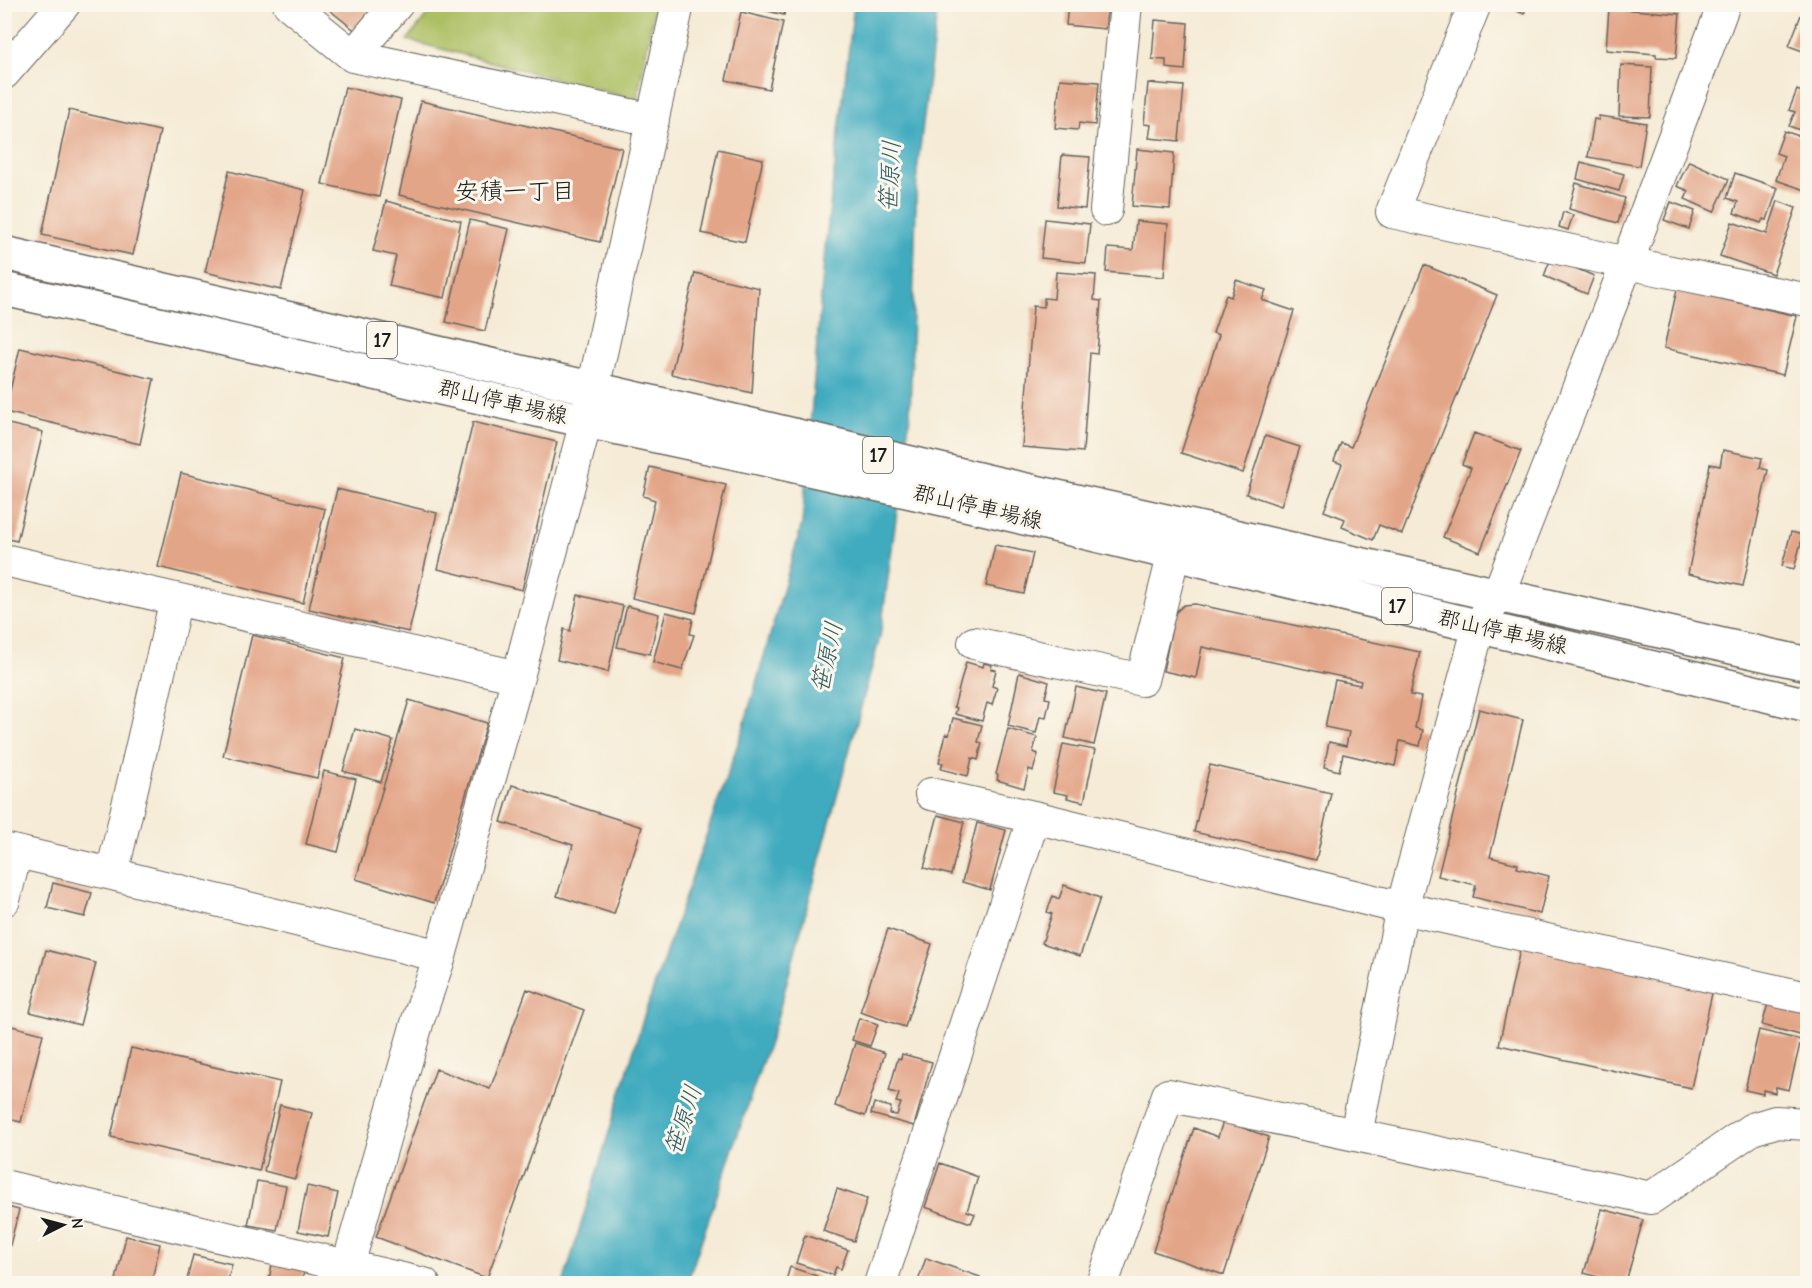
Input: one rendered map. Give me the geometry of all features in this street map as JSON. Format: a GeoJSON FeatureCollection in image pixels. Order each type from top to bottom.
{"type":"FeatureCollection","features":[{"type":"Feature","properties":{"kind":"main road","name":"郡山停車場線"},"geometry":{"type":"LineString","coordinates":[[4,253],[593,389],[758,442],[991,496],[1498,595],[1808,664]]}},
{"type":"Feature","properties":{"kind":"main road","name":"郡山停車場線"},"geometry":{"type":"LineString","coordinates":[[4,290],[586,421],[758,442]]}},
{"type":"Feature","properties":{"kind":"main road","name":"郡山停車場線"},"geometry":{"type":"LineString","coordinates":[[991,496],[1174,553],[1808,705]]}},
{"type":"Feature","properties":{"kind":"street"},"geometry":{"type":"LineString","coordinates":[[4,73],[64,4]]}},
{"type":"Feature","properties":{"kind":"street"},"geometry":{"type":"LineString","coordinates":[[289,4],[353,56],[653,120]]}},
{"type":"Feature","properties":{"kind":"street"},"geometry":{"type":"LineString","coordinates":[[353,56],[397,4]]}},
{"type":"Feature","properties":{"kind":"street"},"geometry":{"type":"LineString","coordinates":[[348,1265],[418,1020],[440,956],[586,421],[678,4]]}},
{"type":"Feature","properties":{"kind":"street"},"geometry":{"type":"LineString","coordinates":[[1107,210],[1126,4]]}},
{"type":"Feature","properties":{"kind":"street"},"geometry":{"type":"LineString","coordinates":[[1475,4],[1392,212],[1808,300]]}},
{"type":"Feature","properties":{"kind":"street"},"geometry":{"type":"LineString","coordinates":[[1356,1134],[1402,908],[1479,626],[1498,595],[1627,263],[1724,4]]}},
{"type":"Feature","properties":{"kind":"street"},"geometry":{"type":"LineString","coordinates":[[974,643],[1142,680],[1174,553]]}},
{"type":"Feature","properties":{"kind":"street"},"geometry":{"type":"LineString","coordinates":[[4,560],[518,677]]}},
{"type":"Feature","properties":{"kind":"street"},"geometry":{"type":"LineString","coordinates":[[112,874],[176,599]]}},
{"type":"Feature","properties":{"kind":"street"},"geometry":{"type":"LineString","coordinates":[[931,794],[1034,817],[1402,908],[1808,998]]}},
{"type":"Feature","properties":{"kind":"street"},"geometry":{"type":"LineString","coordinates":[[880,1284],[1034,817]]}},
{"type":"Feature","properties":{"kind":"street"},"geometry":{"type":"LineString","coordinates":[[4,900],[10,851],[112,874],[440,956]]}},
{"type":"Feature","properties":{"kind":"street"},"geometry":{"type":"LineString","coordinates":[[1102,1284],[1168,1095],[1651,1198],[1752,1129],[1775,1122],[1808,1124]]}},
{"type":"Feature","properties":{"kind":"street"},"geometry":{"type":"LineString","coordinates":[[4,1186],[424,1284]]}},
{"type":"Feature","properties":{"kind":"green space"},"geometry":{"type":"Polygon","coordinates":[[[436,5],[655,5],[637,100],[407,40],[436,5]]]}},
{"type":"Feature","properties":{"kind":"water","name":"笹原川"},"geometry":{"type":"Polygon","coordinates":[[[854,5],[938,5],[917,172],[910,415],[880,637],[776,1022],[687,1283],[563,1284],[644,1016],[743,729],[802,524],[825,248],[854,5]]]}},
{"type":"Feature","properties":{"kind":"building"},"geometry":{"type":"Polygon","coordinates":[[[322,4],[379,4],[357,32],[322,4]]]}},
{"type":"Feature","properties":{"kind":"building"},"geometry":{"type":"Polygon","coordinates":[[[740,4],[786,4],[784,15],[740,4]]]}},
{"type":"Feature","properties":{"kind":"building"},"geometry":{"type":"Polygon","coordinates":[[[1068,4],[1108,4],[1105,29],[1066,25],[1068,4]]]}},
{"type":"Feature","properties":{"kind":"building"},"geometry":{"type":"Polygon","coordinates":[[[1501,4],[1527,4],[1524,14],[1501,4]]]}},
{"type":"Feature","properties":{"kind":"building"},"geometry":{"type":"Polygon","coordinates":[[[1609,8],[1680,14],[1676,58],[1606,50],[1609,8]]]}},
{"type":"Feature","properties":{"kind":"building"},"geometry":{"type":"Polygon","coordinates":[[[741,12],[783,22],[769,89],[726,80],[741,12]]]}},
{"type":"Feature","properties":{"kind":"building"},"geometry":{"type":"Polygon","coordinates":[[[1801,15],[1808,18],[1808,53],[1789,46],[1801,15]]]}},
{"type":"Feature","properties":{"kind":"building"},"geometry":{"type":"Polygon","coordinates":[[[1155,20],[1188,23],[1185,70],[1166,68],[1166,60],[1152,59],[1155,20]]]}},
{"type":"Feature","properties":{"kind":"building"},"geometry":{"type":"Polygon","coordinates":[[[1621,65],[1652,67],[1650,117],[1619,116],[1621,65]]]}},
{"type":"Feature","properties":{"kind":"building"},"geometry":{"type":"Polygon","coordinates":[[[1060,79],[1099,82],[1095,125],[1079,123],[1078,130],[1055,128],[1060,79]]]}},
{"type":"Feature","properties":{"kind":"building"},"geometry":{"type":"Polygon","coordinates":[[[1808,79],[1808,133],[1789,126],[1795,112],[1789,110],[1797,90],[1802,92],[1808,79]]]}},
{"type":"Feature","properties":{"kind":"building"},"geometry":{"type":"Polygon","coordinates":[[[1148,83],[1184,86],[1179,141],[1149,138],[1151,125],[1144,124],[1148,83]]]}},
{"type":"Feature","properties":{"kind":"building"},"geometry":{"type":"Polygon","coordinates":[[[345,87],[401,100],[379,197],[322,184],[345,87]]]}},
{"type":"Feature","properties":{"kind":"building"},"geometry":{"type":"Polygon","coordinates":[[[421,101],[622,148],[600,242],[399,195],[421,101]]]}},
{"type":"Feature","properties":{"kind":"building"},"geometry":{"type":"Polygon","coordinates":[[[69,110],[160,131],[133,255],[42,235],[69,110]]]}},
{"type":"Feature","properties":{"kind":"building"},"geometry":{"type":"Polygon","coordinates":[[[1599,116],[1646,123],[1639,166],[1588,157],[1594,119],[1599,120],[1599,116]]]}},
{"type":"Feature","properties":{"kind":"building"},"geometry":{"type":"Polygon","coordinates":[[[1784,131],[1808,139],[1808,191],[1776,180],[1784,156],[1776,153],[1784,131]]]}},
{"type":"Feature","properties":{"kind":"building"},"geometry":{"type":"Polygon","coordinates":[[[718,149],[763,159],[745,242],[701,233],[718,149]]]}},
{"type":"Feature","properties":{"kind":"building"},"geometry":{"type":"Polygon","coordinates":[[[1137,149],[1174,153],[1170,209],[1132,206],[1137,149]]]}},
{"type":"Feature","properties":{"kind":"building"},"geometry":{"type":"Polygon","coordinates":[[[1062,155],[1090,157],[1085,209],[1057,206],[1062,155]]]}},
{"type":"Feature","properties":{"kind":"building"},"geometry":{"type":"Polygon","coordinates":[[[1689,161],[1729,179],[1714,212],[1685,199],[1689,191],[1677,186],[1689,161]]]}},
{"type":"Feature","properties":{"kind":"building"},"geometry":{"type":"Polygon","coordinates":[[[1581,162],[1624,174],[1619,191],[1577,179],[1581,162]]]}},
{"type":"Feature","properties":{"kind":"building"},"geometry":{"type":"Polygon","coordinates":[[[229,171],[305,190],[281,290],[205,272],[229,171]]]}},
{"type":"Feature","properties":{"kind":"building"},"geometry":{"type":"Polygon","coordinates":[[[1735,173],[1778,188],[1767,220],[1763,219],[1761,223],[1734,213],[1738,202],[1727,198],[1735,173]]]}},
{"type":"Feature","properties":{"kind":"building"},"geometry":{"type":"Polygon","coordinates":[[[1576,183],[1625,198],[1618,223],[1569,209],[1576,183]]]}},
{"type":"Feature","properties":{"kind":"building"},"geometry":{"type":"Polygon","coordinates":[[[386,201],[461,221],[445,298],[389,286],[396,256],[373,251],[386,201]]]}},
{"type":"Feature","properties":{"kind":"building"},"geometry":{"type":"Polygon","coordinates":[[[1778,201],[1796,208],[1773,274],[1720,256],[1732,222],[1767,234],[1778,201]]]}},
{"type":"Feature","properties":{"kind":"building"},"geometry":{"type":"Polygon","coordinates":[[[1671,202],[1695,211],[1689,229],[1664,220],[1671,202]]]}},
{"type":"Feature","properties":{"kind":"building"},"geometry":{"type":"Polygon","coordinates":[[[1563,212],[1573,215],[1568,230],[1559,227],[1563,212]]]}},
{"type":"Feature","properties":{"kind":"building"},"geometry":{"type":"Polygon","coordinates":[[[1045,219],[1090,224],[1086,263],[1041,258],[1045,219]]]}},
{"type":"Feature","properties":{"kind":"building"},"geometry":{"type":"Polygon","coordinates":[[[470,220],[509,229],[485,331],[446,322],[470,220]]]}},
{"type":"Feature","properties":{"kind":"building"},"geometry":{"type":"Polygon","coordinates":[[[1136,221],[1168,224],[1164,277],[1106,272],[1108,248],[1133,250],[1136,221]]]}},
{"type":"Feature","properties":{"kind":"building"},"geometry":{"type":"Polygon","coordinates":[[[1551,258],[1594,276],[1587,294],[1544,276],[1551,258]]]}},
{"type":"Feature","properties":{"kind":"building"},"geometry":{"type":"Polygon","coordinates":[[[1424,265],[1497,295],[1402,534],[1379,525],[1373,540],[1342,527],[1345,519],[1324,511],[1342,464],[1334,461],[1341,443],[1351,447],[1424,265]]]}},
{"type":"Feature","properties":{"kind":"building"},"geometry":{"type":"Polygon","coordinates":[[[1056,272],[1096,275],[1094,300],[1101,301],[1097,354],[1090,353],[1083,452],[1022,447],[1033,306],[1044,307],[1044,298],[1054,299],[1056,272]]]}},
{"type":"Feature","properties":{"kind":"building"},"geometry":{"type":"Polygon","coordinates":[[[695,273],[759,288],[752,393],[671,374],[695,273]]]}},
{"type":"Feature","properties":{"kind":"building"},"geometry":{"type":"Polygon","coordinates":[[[1236,280],[1266,290],[1262,300],[1294,311],[1243,473],[1181,453],[1219,335],[1213,333],[1226,295],[1231,297],[1236,280]]]}},
{"type":"Feature","properties":{"kind":"building"},"geometry":{"type":"Polygon","coordinates":[[[1677,289],[1797,316],[1783,375],[1664,348],[1677,289]]]}},
{"type":"Feature","properties":{"kind":"building"},"geometry":{"type":"Polygon","coordinates":[[[20,348],[154,379],[140,444],[5,412],[20,348]]]}},
{"type":"Feature","properties":{"kind":"building"},"geometry":{"type":"Polygon","coordinates":[[[473,422],[557,442],[522,590],[438,569],[473,422]]]}},
{"type":"Feature","properties":{"kind":"building"},"geometry":{"type":"Polygon","coordinates":[[[4,423],[43,432],[17,541],[4,538],[4,423]]]}},
{"type":"Feature","properties":{"kind":"building"},"geometry":{"type":"Polygon","coordinates":[[[1474,433],[1521,451],[1480,552],[1443,537],[1471,468],[1462,464],[1474,433]]]}},
{"type":"Feature","properties":{"kind":"building"},"geometry":{"type":"Polygon","coordinates":[[[1265,436],[1300,447],[1281,506],[1246,494],[1265,436]]]}},
{"type":"Feature","properties":{"kind":"building"},"geometry":{"type":"Polygon","coordinates":[[[1723,450],[1762,458],[1760,468],[1768,470],[1743,586],[1688,574],[1710,464],[1720,466],[1723,450]]]}},
{"type":"Feature","properties":{"kind":"building"},"geometry":{"type":"Polygon","coordinates":[[[650,467],[726,485],[696,613],[632,598],[655,500],[643,496],[650,467]]]}},
{"type":"Feature","properties":{"kind":"building"},"geometry":{"type":"Polygon","coordinates":[[[181,473],[325,509],[303,603],[158,567],[181,473]]]}},
{"type":"Feature","properties":{"kind":"building"},"geometry":{"type":"Polygon","coordinates":[[[337,489],[437,513],[409,632],[309,609],[337,489]]]}},
{"type":"Feature","properties":{"kind":"building"},"geometry":{"type":"Polygon","coordinates":[[[1791,532],[1803,535],[1794,569],[1782,566],[1791,532]]]}},
{"type":"Feature","properties":{"kind":"building"},"geometry":{"type":"Polygon","coordinates":[[[995,545],[1033,553],[1024,594],[986,586],[995,545]]]}},
{"type":"Feature","properties":{"kind":"building"},"geometry":{"type":"Polygon","coordinates":[[[1808,555],[1808,576],[1802,574],[1808,555]]]}},
{"type":"Feature","properties":{"kind":"building"},"geometry":{"type":"Polygon","coordinates":[[[578,595],[623,606],[608,672],[557,660],[564,629],[570,631],[578,595]]]}},
{"type":"Feature","properties":{"kind":"building"},"geometry":{"type":"Polygon","coordinates":[[[1195,604],[1420,652],[1410,695],[1421,697],[1415,728],[1423,730],[1420,746],[1400,741],[1395,766],[1343,754],[1339,771],[1324,767],[1329,742],[1346,746],[1349,732],[1325,727],[1335,680],[1360,685],[1361,681],[1202,647],[1196,678],[1163,671],[1175,613],[1184,605],[1195,604]]]}},
{"type":"Feature","properties":{"kind":"building"},"geometry":{"type":"Polygon","coordinates":[[[627,606],[659,614],[650,654],[617,647],[627,606]]]}},
{"type":"Feature","properties":{"kind":"building"},"geometry":{"type":"Polygon","coordinates":[[[666,612],[693,619],[690,634],[694,635],[682,670],[653,662],[666,612]]]}},
{"type":"Feature","properties":{"kind":"building"},"geometry":{"type":"Polygon","coordinates":[[[252,635],[345,658],[317,778],[223,756],[252,635]]]}},
{"type":"Feature","properties":{"kind":"building"},"geometry":{"type":"Polygon","coordinates":[[[966,662],[983,667],[984,663],[992,665],[991,669],[996,670],[992,686],[997,688],[992,705],[987,703],[982,721],[955,714],[957,708],[954,707],[966,662]]]}},
{"type":"Feature","properties":{"kind":"building"},"geometry":{"type":"Polygon","coordinates":[[[1019,673],[1049,682],[1045,698],[1050,699],[1046,717],[1040,716],[1036,733],[1008,726],[1019,673]]]}},
{"type":"Feature","properties":{"kind":"building"},"geometry":{"type":"Polygon","coordinates":[[[1076,687],[1106,694],[1094,745],[1065,738],[1076,687]]]}},
{"type":"Feature","properties":{"kind":"building"},"geometry":{"type":"Polygon","coordinates":[[[409,700],[487,723],[434,903],[356,879],[409,700]]]}},
{"type":"Feature","properties":{"kind":"building"},"geometry":{"type":"Polygon","coordinates":[[[1479,709],[1523,720],[1490,857],[1518,864],[1517,868],[1549,876],[1540,914],[1473,897],[1476,885],[1438,876],[1479,709]]]}},
{"type":"Feature","properties":{"kind":"building"},"geometry":{"type":"Polygon","coordinates":[[[953,718],[982,725],[978,742],[982,743],[978,760],[972,758],[968,776],[941,769],[943,763],[939,762],[946,734],[949,735],[953,718]]]}},
{"type":"Feature","properties":{"kind":"building"},"geometry":{"type":"Polygon","coordinates":[[[355,729],[393,740],[381,782],[343,771],[355,729]]]}},
{"type":"Feature","properties":{"kind":"building"},"geometry":{"type":"Polygon","coordinates":[[[1008,729],[1037,737],[1033,752],[1038,754],[1033,771],[1029,769],[1024,788],[997,780],[998,775],[996,774],[1008,729]]]}},
{"type":"Feature","properties":{"kind":"building"},"geometry":{"type":"Polygon","coordinates":[[[1063,744],[1095,750],[1084,802],[1053,792],[1063,744]]]}},
{"type":"Feature","properties":{"kind":"building"},"geometry":{"type":"Polygon","coordinates":[[[1210,765],[1331,793],[1316,860],[1194,832],[1210,765]]]}},
{"type":"Feature","properties":{"kind":"building"},"geometry":{"type":"Polygon","coordinates":[[[324,771],[356,779],[338,852],[306,844],[324,771]]]}},
{"type":"Feature","properties":{"kind":"building"},"geometry":{"type":"Polygon","coordinates":[[[512,785],[642,827],[614,914],[557,896],[573,845],[501,822],[512,785]]]}},
{"type":"Feature","properties":{"kind":"building"},"geometry":{"type":"Polygon","coordinates":[[[938,815],[964,822],[951,875],[924,868],[938,815]]]}},
{"type":"Feature","properties":{"kind":"building"},"geometry":{"type":"Polygon","coordinates":[[[977,823],[1006,830],[990,890],[962,882],[977,823]]]}},
{"type":"Feature","properties":{"kind":"building"},"geometry":{"type":"Polygon","coordinates":[[[53,883],[92,893],[85,917],[47,908],[53,883]]]}},
{"type":"Feature","properties":{"kind":"building"},"geometry":{"type":"Polygon","coordinates":[[[1064,885],[1100,898],[1080,956],[1042,943],[1052,914],[1047,912],[1052,898],[1053,896],[1059,899],[1064,885]]]}},
{"type":"Feature","properties":{"kind":"building"},"geometry":{"type":"Polygon","coordinates":[[[888,929],[932,944],[905,1027],[860,1012],[888,929]]]}},
{"type":"Feature","properties":{"kind":"building"},"geometry":{"type":"Polygon","coordinates":[[[1521,945],[1713,989],[1691,1088],[1499,1045],[1521,945]]]}},
{"type":"Feature","properties":{"kind":"building"},"geometry":{"type":"Polygon","coordinates":[[[46,950],[96,963],[80,1025],[30,1012],[46,950]]]}},
{"type":"Feature","properties":{"kind":"building"},"geometry":{"type":"Polygon","coordinates":[[[527,989],[584,1010],[487,1278],[376,1237],[436,1069],[490,1089],[527,989]]]}},
{"type":"Feature","properties":{"kind":"building"},"geometry":{"type":"Polygon","coordinates":[[[1769,1000],[1808,1009],[1804,1036],[1762,1025],[1769,1000]]]}},
{"type":"Feature","properties":{"kind":"building"},"geometry":{"type":"Polygon","coordinates":[[[859,1018],[878,1024],[870,1046],[852,1040],[859,1018]]]}},
{"type":"Feature","properties":{"kind":"building"},"geometry":{"type":"Polygon","coordinates":[[[4,1024],[43,1034],[21,1122],[4,1118],[4,1024]]]}},
{"type":"Feature","properties":{"kind":"building"},"geometry":{"type":"Polygon","coordinates":[[[1759,1030],[1801,1040],[1789,1090],[1776,1087],[1775,1093],[1763,1090],[1763,1094],[1745,1090],[1759,1030]]]}},
{"type":"Feature","properties":{"kind":"building"},"geometry":{"type":"Polygon","coordinates":[[[855,1043],[885,1053],[865,1116],[835,1106],[855,1043]]]}},
{"type":"Feature","properties":{"kind":"building"},"geometry":{"type":"Polygon","coordinates":[[[131,1048],[280,1082],[259,1171],[111,1137],[131,1048]]]}},
{"type":"Feature","properties":{"kind":"building"},"geometry":{"type":"Polygon","coordinates":[[[902,1054],[932,1062],[914,1126],[871,1114],[874,1103],[891,1107],[890,1114],[897,1115],[901,1103],[896,1102],[899,1094],[889,1091],[898,1058],[901,1059],[902,1054]]]}},
{"type":"Feature","properties":{"kind":"building"},"geometry":{"type":"Polygon","coordinates":[[[280,1105],[312,1113],[295,1179],[264,1171],[280,1105]]]}},
{"type":"Feature","properties":{"kind":"building"},"geometry":{"type":"Polygon","coordinates":[[[1223,1121],[1269,1137],[1224,1275],[1153,1251],[1194,1128],[1218,1137],[1223,1121]]]}},
{"type":"Feature","properties":{"kind":"building"},"geometry":{"type":"Polygon","coordinates":[[[940,1163],[978,1177],[967,1211],[975,1214],[971,1223],[925,1207],[940,1163]]]}},
{"type":"Feature","properties":{"kind":"building"},"geometry":{"type":"Polygon","coordinates":[[[257,1181],[286,1186],[277,1230],[248,1225],[257,1181]]]}},
{"type":"Feature","properties":{"kind":"building"},"geometry":{"type":"Polygon","coordinates":[[[307,1186],[338,1193],[328,1237],[298,1231],[307,1186]]]}},
{"type":"Feature","properties":{"kind":"building"},"geometry":{"type":"Polygon","coordinates":[[[837,1189],[867,1199],[854,1241],[823,1231],[837,1189]]]}},
{"type":"Feature","properties":{"kind":"building"},"geometry":{"type":"Polygon","coordinates":[[[4,1206],[19,1210],[6,1261],[4,1260],[4,1206]]]}},
{"type":"Feature","properties":{"kind":"building"},"geometry":{"type":"Polygon","coordinates":[[[1602,1209],[1643,1220],[1626,1282],[1609,1277],[1608,1280],[1584,1273],[1602,1209]]]}},
{"type":"Feature","properties":{"kind":"building"},"geometry":{"type":"Polygon","coordinates":[[[805,1235],[848,1250],[841,1269],[836,1267],[833,1275],[796,1263],[805,1235]]]}},
{"type":"Feature","properties":{"kind":"building"},"geometry":{"type":"Polygon","coordinates":[[[126,1236],[160,1244],[151,1284],[130,1284],[116,1280],[126,1236]]]}},
{"type":"Feature","properties":{"kind":"building"},"geometry":{"type":"Polygon","coordinates":[[[193,1255],[232,1264],[227,1284],[186,1284],[193,1255]]]}},
{"type":"Feature","properties":{"kind":"building"},"geometry":{"type":"Polygon","coordinates":[[[926,1258],[980,1277],[978,1284],[917,1284],[926,1258]]]}},
{"type":"Feature","properties":{"kind":"building"},"geometry":{"type":"Polygon","coordinates":[[[273,1260],[305,1268],[301,1284],[268,1284],[273,1260]]]}},
{"type":"Feature","properties":{"kind":"building"},"geometry":{"type":"Polygon","coordinates":[[[790,1267],[817,1276],[815,1284],[785,1284],[790,1267]]]}},
{"type":"Feature","properties":{"kind":"district","name":"安積一丁目"},"geometry":{"type":"Point","coordinates":[515,191]}}]}
